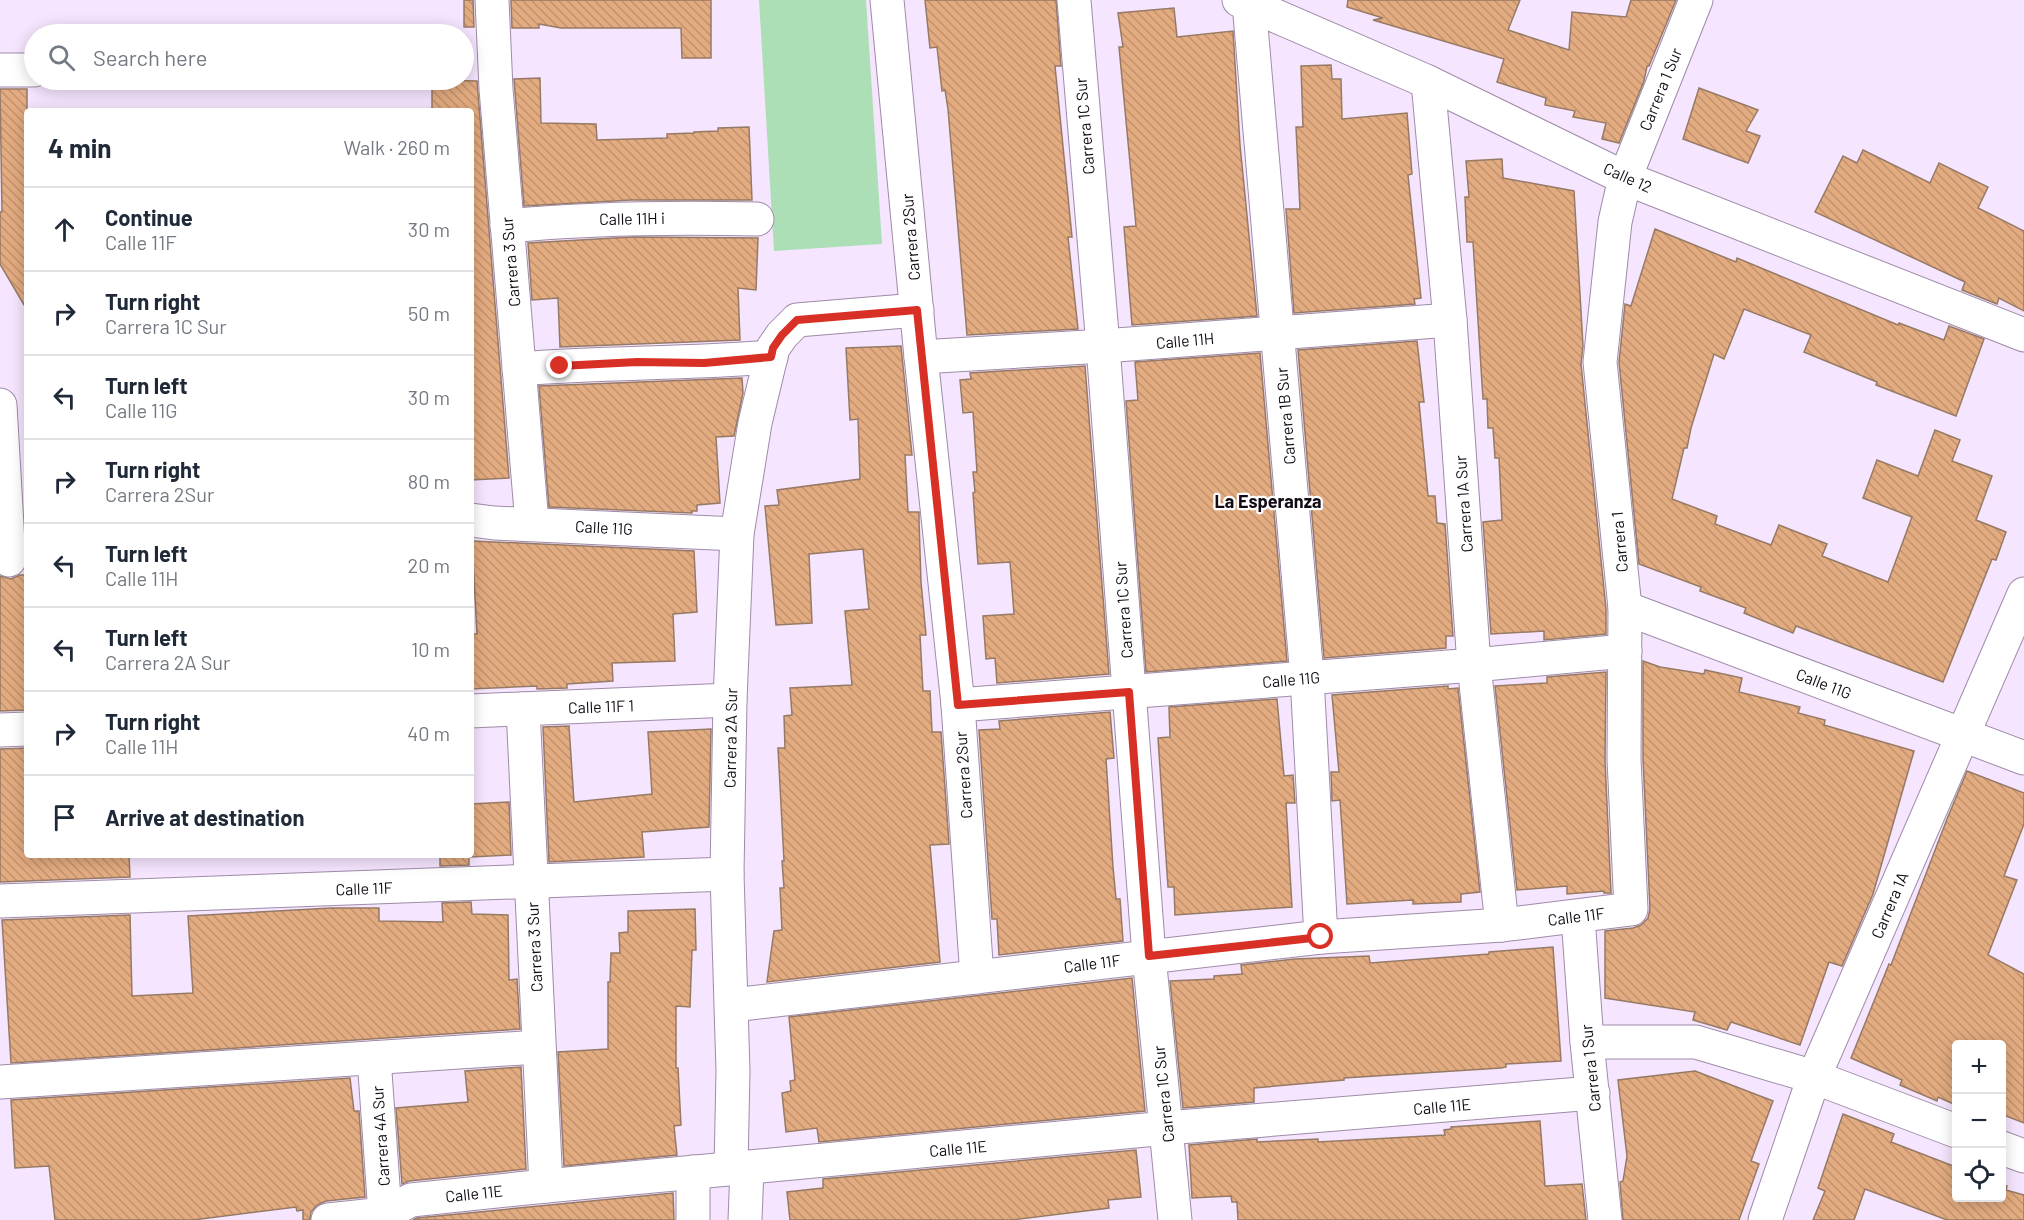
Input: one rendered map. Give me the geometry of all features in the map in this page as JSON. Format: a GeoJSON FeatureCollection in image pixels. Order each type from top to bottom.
{"type":"FeatureCollection","features":[{"type":"Feature","properties":{"kind":"street","name":"Carrera 3 Sur"},"geometry":{"type":"LineString","coordinates":[[492,0],[496,89],[532,524]]}},
{"type":"Feature","properties":{"kind":"street","name":"Carrera 2Sur"},"geometry":{"type":"LineString","coordinates":[[888,0],[921,357],[958,705],[977,977]]}},
{"type":"Feature","properties":{"kind":"street","name":"Carrera 1C Sur"},"geometry":{"type":"LineString","coordinates":[[1074,0],[1103,346],[1149,956],[1175,1220]]}},
{"type":"Feature","properties":{"kind":"street","name":"Carrera 1 Sur"},"geometry":{"type":"LineString","coordinates":[[1625,178],[1696,0]]}},
{"type":"Feature","properties":{"kind":"street","name":"Calle 12"},"geometry":{"type":"LineString","coordinates":[[1244,2],[1428,82],[1625,178],[2024,335]]}},
{"type":"Feature","properties":{"kind":"street","name":"Carrera 1B Sur"},"geometry":{"type":"LineString","coordinates":[[1244,2],[1278,332],[1307,677],[1321,937]]}},
{"type":"Feature","properties":{"kind":"street"},"geometry":{"type":"LineString","coordinates":[[0,70],[24,70]]}},
{"type":"Feature","properties":{"kind":"street","name":"Carrera 1A Sur"},"geometry":{"type":"LineString","coordinates":[[1428,82],[1450,320],[1474,665],[1502,925]]}},
{"type":"Feature","properties":{"kind":"street","name":"Carrera 1"},"geometry":{"type":"LineString","coordinates":[[1625,178],[1615,222],[1600,362],[1625,608],[1624,759],[1631,909]]}},
{"type":"Feature","properties":{"kind":"street","name":"Calle 11H i"},"geometry":{"type":"LineString","coordinates":[[507,226],[579,219],[670,217],[757,219]]}},
{"type":"Feature","properties":{"kind":"street","name":"Carrera 2A Sur"},"geometry":{"type":"LineString","coordinates":[[745,1220],[739,1168],[727,874],[730,700],[737,534],[754,423],[773,348],[797,320],[917,310]]}},
{"type":"Feature","properties":{"kind":"street","name":"Calle 11H"},"geometry":{"type":"LineString","coordinates":[[921,357],[1450,320]]}},
{"type":"Feature","properties":{"kind":"street"},"geometry":{"type":"LineString","coordinates":[[519,369],[637,362],[704,363],[771,357]]}},
{"type":"Feature","properties":{"kind":"street"},"geometry":{"type":"LineString","coordinates":[[0,405],[12,560]]}},
{"type":"Feature","properties":{"kind":"street","name":"Calle 11G"},"geometry":{"type":"LineString","coordinates":[[474,520],[737,534]]}},
{"type":"Feature","properties":{"kind":"street","name":"Carrera 1A"},"geometry":{"type":"LineString","coordinates":[[1765,1220],[1814,1077],[2024,594]]}},
{"type":"Feature","properties":{"kind":"street","name":"Calle 11G"},"geometry":{"type":"LineString","coordinates":[[1625,608],[2024,758]]}},
{"type":"Feature","properties":{"kind":"street","name":"Calle 11G"},"geometry":{"type":"LineString","coordinates":[[958,705],[1625,651]]}},
{"type":"Feature","properties":{"kind":"street","name":"Calle 11F 1"},"geometry":{"type":"LineString","coordinates":[[474,711],[730,700]]}},
{"type":"Feature","properties":{"kind":"street","name":"Carrera 3 Sur"},"geometry":{"type":"LineString","coordinates":[[523,709],[546,1186]]}},
{"type":"Feature","properties":{"kind":"street"},"geometry":{"type":"LineString","coordinates":[[0,730],[24,729]]}},
{"type":"Feature","properties":{"kind":"street","name":"Calle 11F"},"geometry":{"type":"LineString","coordinates":[[0,901],[727,874]]}},
{"type":"Feature","properties":{"kind":"street","name":"Calle 11F"},"geometry":{"type":"LineString","coordinates":[[733,1005],[1321,937],[1502,925],[1631,909]]}},
{"type":"Feature","properties":{"kind":"street","name":"Carrera 1 Sur"},"geometry":{"type":"LineString","coordinates":[[1578,916],[1587,1042],[1605,1220]]}},
{"type":"Feature","properties":{"kind":"street"},"geometry":{"type":"LineString","coordinates":[[1587,1042],[1696,1042],[1814,1077],[1952,1129]]}},
{"type":"Feature","properties":{"kind":"street"},"geometry":{"type":"LineString","coordinates":[[0,1082],[538,1047]]}},
{"type":"Feature","properties":{"kind":"street","name":"Carrera 4A Sur"},"geometry":{"type":"LineString","coordinates":[[374,1058],[385,1214]]}},
{"type":"Feature","properties":{"kind":"street","name":"Calle 11E"},"geometry":{"type":"LineString","coordinates":[[328,1220],[385,1214],[411,1200],[546,1186],[1167,1128],[1593,1093]]}},
{"type":"Feature","properties":{"kind":"street"},"geometry":{"type":"LineString","coordinates":[[2006,1150],[2024,1156]]}},
{"type":"Feature","properties":{"kind":"street"},"geometry":{"type":"LineString","coordinates":[[693,1172],[693,1220]]}},
{"type":"Feature","properties":{"kind":"green space"},"geometry":{"type":"Polygon","coordinates":[[[759,0],[866,0],[882,244],[774,251],[759,0]]]}},
{"type":"Feature","properties":{"kind":"building"},"geometry":{"type":"Polygon","coordinates":[[[464,0],[473,0],[474,24],[464,24],[464,0]]]}},
{"type":"Feature","properties":{"kind":"building"},"geometry":{"type":"Polygon","coordinates":[[[511,0],[711,0],[711,58],[682,58],[681,28],[561,28],[539,24],[539,28],[512,28],[511,0]]]}},
{"type":"Feature","properties":{"kind":"building"},"geometry":{"type":"Polygon","coordinates":[[[925,0],[1056,0],[1061,66],[1055,66],[1072,237],[1068,237],[1078,329],[967,335],[948,109],[945,90],[942,91],[937,47],[930,48],[925,0]]]}},
{"type":"Feature","properties":{"kind":"building"},"geometry":{"type":"Polygon","coordinates":[[[1348,0],[1520,0],[1508,30],[1569,50],[1572,12],[1626,17],[1631,0],[1676,0],[1649,66],[1647,66],[1644,81],[1619,143],[1602,139],[1606,123],[1573,117],[1575,111],[1545,105],[1546,98],[1497,82],[1504,59],[1373,20],[1383,18],[1347,7],[1348,0]]]}},
{"type":"Feature","properties":{"kind":"building"},"geometry":{"type":"Polygon","coordinates":[[[1174,8],[1177,37],[1233,31],[1240,145],[1257,316],[1132,325],[1124,227],[1136,226],[1119,47],[1123,47],[1118,13],[1174,8]]]}},
{"type":"Feature","properties":{"kind":"building"},"geometry":{"type":"Polygon","coordinates":[[[1331,65],[1332,79],[1341,79],[1342,119],[1407,113],[1412,174],[1408,175],[1421,298],[1414,299],[1415,304],[1294,313],[1286,209],[1300,209],[1296,127],[1303,127],[1301,66],[1331,65]]]}},
{"type":"Feature","properties":{"kind":"building"},"geometry":{"type":"Polygon","coordinates":[[[540,78],[541,123],[596,124],[597,140],[667,138],[667,134],[749,127],[752,200],[631,200],[524,206],[514,79],[540,78]]]}},
{"type":"Feature","properties":{"kind":"building"},"geometry":{"type":"Polygon","coordinates":[[[474,81],[477,81],[509,478],[474,480],[474,108],[432,108],[432,90],[474,90],[474,81]]]}},
{"type":"Feature","properties":{"kind":"building"},"geometry":{"type":"Polygon","coordinates":[[[1699,88],[1758,110],[1746,131],[1760,136],[1748,163],[1683,139],[1699,88]]]}},
{"type":"Feature","properties":{"kind":"building"},"geometry":{"type":"Polygon","coordinates":[[[0,89],[24,89],[27,90],[27,108],[24,108],[24,305],[0,264],[0,212],[2,212],[0,89]]]}},
{"type":"Feature","properties":{"kind":"building"},"geometry":{"type":"Polygon","coordinates":[[[1863,150],[1930,183],[1939,163],[1988,187],[1978,208],[2024,231],[2024,311],[1999,298],[1997,304],[1962,290],[1965,282],[1815,212],[1843,156],[1857,163],[1863,150]]]}},
{"type":"Feature","properties":{"kind":"building"},"geometry":{"type":"Polygon","coordinates":[[[1502,159],[1503,178],[1574,191],[1583,346],[1581,364],[1606,609],[1606,634],[1544,640],[1544,631],[1491,634],[1483,522],[1502,520],[1499,458],[1495,458],[1493,428],[1488,428],[1487,399],[1483,399],[1473,242],[1467,242],[1465,197],[1469,197],[1466,161],[1502,159]]]}},
{"type":"Feature","properties":{"kind":"building"},"geometry":{"type":"Polygon","coordinates":[[[1655,229],[1736,262],[1737,258],[1898,325],[1899,323],[1944,340],[1949,326],[1984,339],[1956,416],[1876,385],[1877,382],[1804,352],[1811,335],[1744,309],[1724,359],[1714,354],[1687,448],[1684,448],[1672,499],[1717,516],[1715,524],[1771,545],[1779,525],[1827,544],[1822,556],[1888,582],[1912,517],[1863,498],[1877,460],[1918,476],[1935,430],[1960,440],[1952,461],[1992,476],[1976,520],[2006,532],[1996,560],[1992,559],[1943,682],[1796,626],[1793,633],[1744,613],[1746,608],[1700,591],[1701,587],[1639,564],[1619,362],[1625,304],[1631,306],[1655,229]]]}},
{"type":"Feature","properties":{"kind":"building"},"geometry":{"type":"Polygon","coordinates":[[[632,237],[758,238],[756,290],[738,288],[740,340],[560,347],[558,298],[532,300],[528,243],[632,237]]]}},
{"type":"Feature","properties":{"kind":"building"},"geometry":{"type":"Polygon","coordinates":[[[1417,341],[1424,402],[1419,402],[1428,496],[1435,496],[1437,523],[1445,524],[1453,636],[1446,636],[1446,648],[1324,658],[1298,350],[1417,341]]]}},
{"type":"Feature","properties":{"kind":"building"},"geometry":{"type":"Polygon","coordinates":[[[901,346],[912,455],[905,455],[908,512],[919,512],[921,582],[926,635],[920,635],[923,691],[930,691],[932,732],[941,732],[949,844],[930,845],[940,962],[767,982],[774,931],[782,930],[780,888],[784,888],[782,861],[784,861],[778,748],[785,748],[784,716],[792,715],[790,688],[852,685],[845,611],[869,609],[863,549],[809,554],[812,623],[776,625],[765,506],[779,505],[777,490],[860,479],[858,419],[850,420],[846,348],[901,346]]]}},
{"type":"Feature","properties":{"kind":"building"},"geometry":{"type":"Polygon","coordinates":[[[1260,353],[1287,661],[1146,672],[1126,401],[1138,400],[1135,362],[1260,353]]]}},
{"type":"Feature","properties":{"kind":"building"},"geometry":{"type":"Polygon","coordinates":[[[1085,366],[1109,674],[997,683],[995,658],[986,659],[983,616],[1014,614],[1010,562],[978,564],[973,493],[975,492],[973,472],[977,472],[973,412],[963,413],[960,380],[971,379],[970,373],[1085,366]]]}},
{"type":"Feature","properties":{"kind":"building"},"geometry":{"type":"Polygon","coordinates":[[[742,378],[743,393],[734,436],[716,437],[720,503],[697,505],[697,511],[692,511],[692,513],[549,507],[539,386],[742,378]]]}},
{"type":"Feature","properties":{"kind":"building"},"geometry":{"type":"Polygon","coordinates":[[[474,541],[694,551],[697,612],[673,614],[675,661],[612,663],[613,681],[567,684],[567,688],[537,689],[537,686],[474,689],[474,634],[477,634],[474,541]]]}},
{"type":"Feature","properties":{"kind":"building"},"geometry":{"type":"Polygon","coordinates":[[[24,575],[24,710],[0,711],[0,576],[11,579],[24,575]]]}},
{"type":"Feature","properties":{"kind":"building"},"geometry":{"type":"Polygon","coordinates":[[[1643,661],[1660,667],[1704,674],[1705,670],[1742,678],[1739,692],[1800,707],[1798,713],[1825,720],[1824,725],[1914,751],[1873,894],[1842,966],[1829,962],[1800,1045],[1731,1022],[1727,1030],[1693,1020],[1695,1012],[1605,998],[1605,931],[1641,925],[1648,918],[1650,909],[1643,759],[1643,661]]]}},
{"type":"Feature","properties":{"kind":"building"},"geometry":{"type":"Polygon","coordinates":[[[1606,672],[1605,760],[1611,893],[1604,893],[1604,891],[1567,894],[1567,886],[1517,890],[1495,686],[1547,683],[1547,677],[1606,672]]]}},
{"type":"Feature","properties":{"kind":"building"},"geometry":{"type":"Polygon","coordinates":[[[1448,686],[1448,689],[1458,688],[1480,892],[1461,894],[1461,902],[1413,904],[1413,900],[1347,904],[1340,800],[1332,801],[1331,772],[1339,772],[1332,695],[1448,686]]]}},
{"type":"Feature","properties":{"kind":"building"},"geometry":{"type":"Polygon","coordinates":[[[1277,699],[1284,776],[1293,775],[1295,803],[1286,803],[1292,907],[1175,915],[1174,887],[1168,887],[1158,738],[1170,737],[1169,707],[1277,699]]]}},
{"type":"Feature","properties":{"kind":"building"},"geometry":{"type":"Polygon","coordinates":[[[1110,712],[1114,758],[1106,759],[1113,867],[1116,899],[1120,899],[1123,941],[999,955],[997,919],[992,919],[979,730],[1000,729],[999,721],[1110,712]]]}},
{"type":"Feature","properties":{"kind":"building"},"geometry":{"type":"Polygon","coordinates":[[[569,726],[574,802],[652,794],[648,732],[711,729],[709,827],[642,832],[644,857],[549,862],[543,727],[569,726]]]}},
{"type":"Feature","properties":{"kind":"building"},"geometry":{"type":"Polygon","coordinates":[[[24,748],[24,858],[129,858],[130,877],[0,882],[0,749],[24,748]]]}},
{"type":"Feature","properties":{"kind":"building"},"geometry":{"type":"Polygon","coordinates":[[[1967,771],[2024,793],[2024,824],[2004,876],[2017,880],[1988,955],[2024,974],[2024,1123],[2006,1116],[2006,1040],[1952,1040],[1952,1103],[1938,1097],[1937,1101],[1900,1085],[1902,1080],[1851,1058],[1889,964],[1891,965],[1967,771]]]}},
{"type":"Feature","properties":{"kind":"building"},"geometry":{"type":"Polygon","coordinates":[[[509,802],[511,855],[474,857],[474,804],[509,802]]]}},
{"type":"Feature","properties":{"kind":"building"},"geometry":{"type":"Polygon","coordinates":[[[440,858],[469,858],[469,865],[440,866],[440,858]]]}},
{"type":"Feature","properties":{"kind":"building"},"geometry":{"type":"Polygon","coordinates":[[[471,902],[472,914],[508,915],[509,980],[517,979],[520,1029],[11,1063],[2,920],[130,915],[132,996],[193,993],[188,916],[331,908],[379,908],[379,921],[443,922],[442,903],[471,902]]]}},
{"type":"Feature","properties":{"kind":"building"},"geometry":{"type":"Polygon","coordinates":[[[695,909],[696,950],[692,950],[690,1007],[676,1006],[676,1068],[678,1068],[681,1125],[674,1126],[677,1155],[564,1166],[558,1052],[608,1049],[608,982],[610,982],[611,953],[620,953],[619,933],[628,932],[628,911],[695,909]]]}},
{"type":"Feature","properties":{"kind":"building"},"geometry":{"type":"Polygon","coordinates":[[[1553,947],[1561,1061],[1506,1064],[1506,1067],[1501,1068],[1344,1078],[1344,1080],[1254,1088],[1254,1102],[1183,1108],[1170,981],[1214,979],[1214,976],[1242,974],[1241,965],[1295,959],[1369,956],[1370,963],[1553,947]]]}},
{"type":"Feature","properties":{"kind":"building"},"geometry":{"type":"Polygon","coordinates":[[[1132,978],[1145,1111],[819,1142],[817,1128],[786,1132],[782,1093],[791,1091],[790,1081],[795,1080],[789,1017],[1132,978]]]}},
{"type":"Feature","properties":{"kind":"building"},"geometry":{"type":"Polygon","coordinates":[[[521,1067],[526,1169],[409,1181],[402,1184],[396,1108],[468,1102],[465,1071],[521,1067]]]}},
{"type":"Feature","properties":{"kind":"building"},"geometry":{"type":"Polygon","coordinates":[[[1695,1071],[1773,1101],[1751,1161],[1759,1164],[1739,1220],[1623,1220],[1620,1182],[1623,1181],[1627,1156],[1618,1080],[1695,1071]]]}},
{"type":"Feature","properties":{"kind":"building"},"geometry":{"type":"Polygon","coordinates":[[[350,1078],[354,1111],[359,1111],[365,1197],[326,1201],[317,1205],[311,1212],[310,1220],[303,1220],[303,1210],[297,1211],[296,1207],[193,1220],[55,1220],[49,1166],[15,1168],[11,1100],[350,1078]]]}},
{"type":"Feature","properties":{"kind":"building"},"geometry":{"type":"Polygon","coordinates":[[[1843,1114],[1894,1134],[1891,1142],[1952,1165],[1952,1202],[2006,1202],[2006,1190],[2024,1195],[2024,1220],[1947,1220],[1865,1189],[1854,1220],[1813,1220],[1825,1191],[1818,1188],[1843,1114]]]}},
{"type":"Feature","properties":{"kind":"building"},"geometry":{"type":"Polygon","coordinates":[[[1540,1121],[1545,1186],[1582,1184],[1586,1220],[1238,1220],[1237,1202],[1232,1202],[1231,1196],[1192,1198],[1189,1145],[1257,1139],[1257,1142],[1318,1139],[1318,1142],[1445,1135],[1444,1130],[1451,1129],[1451,1127],[1540,1121]]]}},
{"type":"Feature","properties":{"kind":"building"},"geometry":{"type":"Polygon","coordinates":[[[1136,1150],[1141,1197],[1108,1200],[1109,1208],[1011,1220],[790,1220],[787,1192],[823,1188],[823,1179],[1136,1150]]]}},
{"type":"Feature","properties":{"kind":"building"},"geometry":{"type":"Polygon","coordinates":[[[673,1193],[674,1220],[413,1220],[417,1218],[673,1193]]]}},
{"type":"Feature","properties":{"kind":"district","name":"La Esperanza"},"geometry":{"type":"Point","coordinates":[1268,501]}},
{"type":"Feature","properties":{"kind":"route"},"geometry":{"type":"LineString","coordinates":[[560,366],[637,362],[704,363],[771,357],[773,348],[782,335],[797,320],[917,310],[958,705],[1129,692],[1149,956],[1321,937]]}}]}
